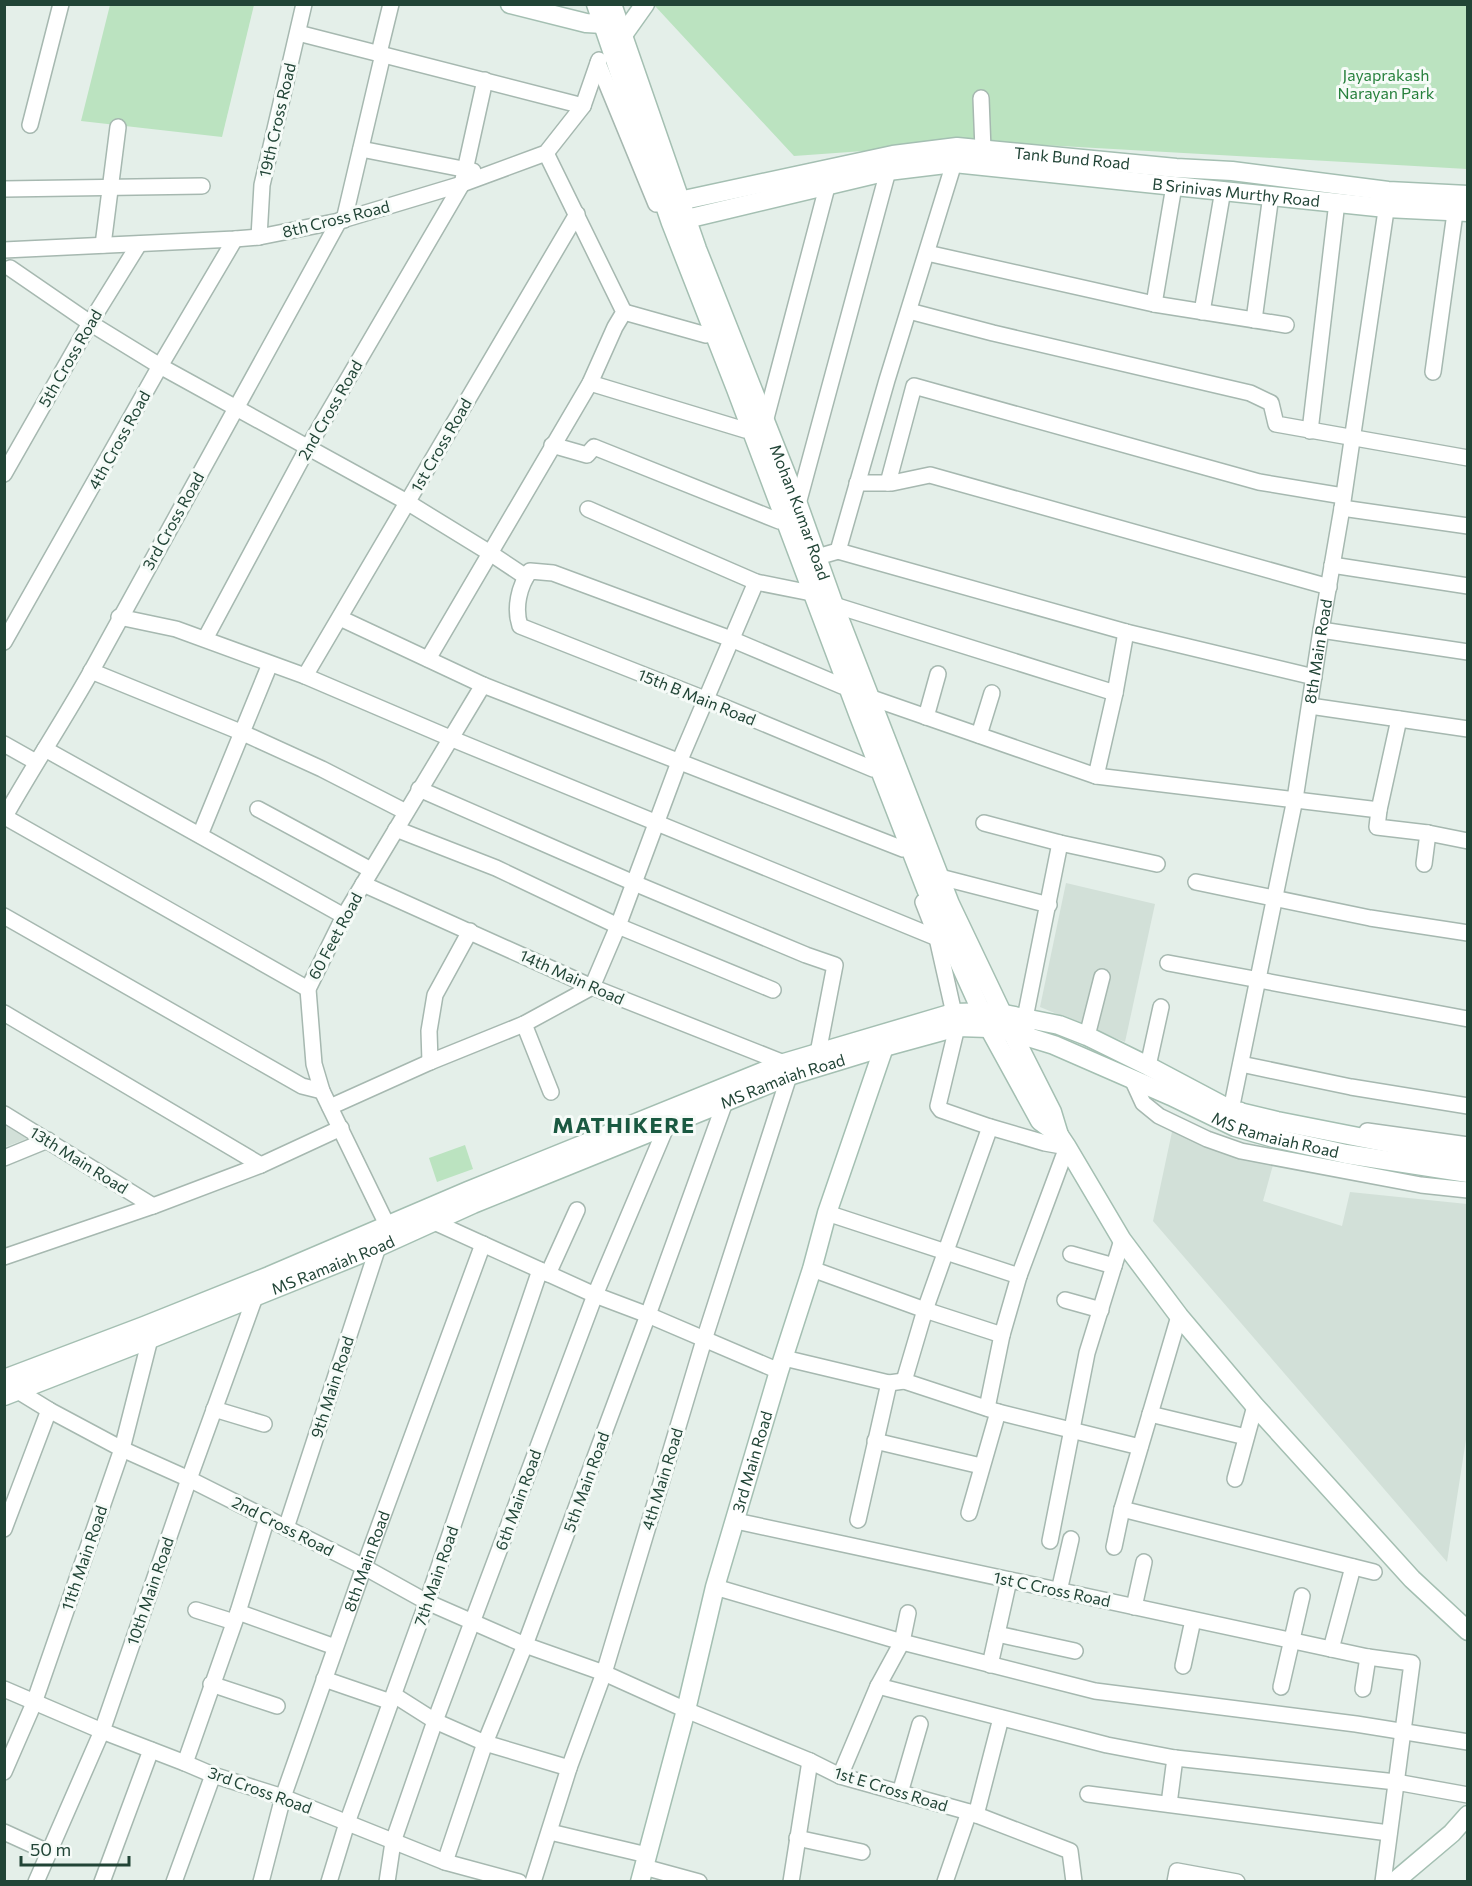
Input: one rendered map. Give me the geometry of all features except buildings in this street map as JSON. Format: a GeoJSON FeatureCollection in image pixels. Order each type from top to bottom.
{"type":"FeatureCollection","features":[{"type":"Feature","properties":{"kind":"street"},"geometry":{"type":"LineString","coordinates":[[30,125],[61,4]]}},
{"type":"Feature","properties":{"kind":"street","name":"19th Cross Road"},"geometry":{"type":"LineString","coordinates":[[259,237],[262,185],[304,4]]}},
{"type":"Feature","properties":{"kind":"street","name":"3rd Cross Road"},"geometry":{"type":"LineString","coordinates":[[5,818],[91,671],[341,221],[361,149],[391,4]]}},
{"type":"Feature","properties":{"kind":"street","name":"Mohan Kumar Road"},"geometry":{"type":"LineString","coordinates":[[596,4],[611,15],[608,51],[674,223],[697,249],[798,504],[805,561],[815,589],[834,605],[950,904],[1002,1013],[1020,1034],[1063,1141]]}},
{"type":"Feature","properties":{"kind":"street"},"geometry":{"type":"LineString","coordinates":[[645,4],[608,51],[583,106],[546,153],[624,312],[706,335]]}},
{"type":"Feature","properties":{"kind":"street"},"geometry":{"type":"LineString","coordinates":[[515,5],[586,23],[611,15],[608,51],[668,204]]}},
{"type":"Feature","properties":{"kind":"street"},"geometry":{"type":"LineString","coordinates":[[298,33],[583,106]]}},
{"type":"Feature","properties":{"kind":"street","name":"2nd Cross Road"},"geometry":{"type":"LineString","coordinates":[[205,639],[308,448],[464,177],[486,80]]}},
{"type":"Feature","properties":{"kind":"street"},"geometry":{"type":"LineString","coordinates":[[981,98],[983,150]]}},
{"type":"Feature","properties":{"kind":"street"},"geometry":{"type":"LineString","coordinates":[[103,245],[118,126]]}},
{"type":"Feature","properties":{"kind":"street","name":"Tank Bund Road"},"geometry":{"type":"LineString","coordinates":[[668,204],[893,155],[957,147],[1176,168],[1232,171],[1387,199],[1467,195]]}},
{"type":"Feature","properties":{"kind":"street"},"geometry":{"type":"LineString","coordinates":[[361,149],[464,177]]}},
{"type":"Feature","properties":{"kind":"street","name":"8th Cross Road"},"geometry":{"type":"LineString","coordinates":[[4,249],[259,237],[341,221],[464,177],[488,174],[546,153]]}},
{"type":"Feature","properties":{"kind":"street"},"geometry":{"type":"LineString","coordinates":[[838,552],[954,163]]}},
{"type":"Feature","properties":{"kind":"street","name":"B Srinivas Murthy Road"},"geometry":{"type":"LineString","coordinates":[[674,223],[888,171],[954,163],[1337,202],[1387,199],[1461,212]]}},
{"type":"Feature","properties":{"kind":"street"},"geometry":{"type":"LineString","coordinates":[[798,504],[888,171]]}},
{"type":"Feature","properties":{"kind":"street"},"geometry":{"type":"LineString","coordinates":[[4,189],[202,186]]}},
{"type":"Feature","properties":{"kind":"street"},"geometry":{"type":"LineString","coordinates":[[1154,304],[1174,186]]}},
{"type":"Feature","properties":{"kind":"street"},"geometry":{"type":"LineString","coordinates":[[765,422],[827,187]]}},
{"type":"Feature","properties":{"kind":"street"},"geometry":{"type":"LineString","coordinates":[[1202,312],[1223,190]]}},
{"type":"Feature","properties":{"kind":"street"},"geometry":{"type":"LineString","coordinates":[[1254,320],[1271,195]]}},
{"type":"Feature","properties":{"kind":"street","name":"8th Main Road"},"geometry":{"type":"LineString","coordinates":[[1231,1110],[1295,799],[1387,199]]}},
{"type":"Feature","properties":{"kind":"street"},"geometry":{"type":"LineString","coordinates":[[1310,431],[1337,202]]}},
{"type":"Feature","properties":{"kind":"street"},"geometry":{"type":"LineString","coordinates":[[697,249],[705,229],[716,212]]}},
{"type":"Feature","properties":{"kind":"street"},"geometry":{"type":"LineString","coordinates":[[1432,372],[1461,212]]}},
{"type":"Feature","properties":{"kind":"street","name":"1st Cross Road"},"geometry":{"type":"LineString","coordinates":[[305,676],[577,214]]}},
{"type":"Feature","properties":{"kind":"street"},"geometry":{"type":"LineString","coordinates":[[674,223],[706,335],[779,521],[805,561]]}},
{"type":"Feature","properties":{"kind":"street"},"geometry":{"type":"LineString","coordinates":[[674,223],[805,561]]}},
{"type":"Feature","properties":{"kind":"street","name":"4th Cross Road"},"geometry":{"type":"LineString","coordinates":[[4,642],[160,366],[235,239]]}},
{"type":"Feature","properties":{"kind":"street","name":"5th Cross Road"},"geometry":{"type":"LineString","coordinates":[[4,474],[90,322],[138,244]]}},
{"type":"Feature","properties":{"kind":"street"},"geometry":{"type":"LineString","coordinates":[[20,248],[7,273],[160,366],[407,502],[526,577],[530,571],[553,573],[731,639],[842,686]]}},
{"type":"Feature","properties":{"kind":"street"},"geometry":{"type":"LineString","coordinates":[[927,253],[1154,304],[1286,325]]}},
{"type":"Feature","properties":{"kind":"street"},"geometry":{"type":"LineString","coordinates":[[909,311],[1250,393],[1271,403],[1276,424],[1467,458]]}},
{"type":"Feature","properties":{"kind":"street"},"geometry":{"type":"LineString","coordinates":[[428,659],[590,383],[624,312]]}},
{"type":"Feature","properties":{"kind":"street"},"geometry":{"type":"LineString","coordinates":[[590,383],[745,430]]}},
{"type":"Feature","properties":{"kind":"street"},"geometry":{"type":"LineString","coordinates":[[888,483],[914,386],[1259,482],[1342,502],[1467,526]]}},
{"type":"Feature","properties":{"kind":"street"},"geometry":{"type":"LineString","coordinates":[[552,445],[586,455],[594,447],[779,521]]}},
{"type":"Feature","properties":{"kind":"street"},"geometry":{"type":"LineString","coordinates":[[857,483],[888,483],[930,475],[1329,587]]}},
{"type":"Feature","properties":{"kind":"street"},"geometry":{"type":"LineString","coordinates":[[588,508],[756,582],[815,589]]}},
{"type":"Feature","properties":{"kind":"street"},"geometry":{"type":"LineString","coordinates":[[805,561],[838,552],[1126,632],[1314,677]]}},
{"type":"Feature","properties":{"kind":"street"},"geometry":{"type":"LineString","coordinates":[[1332,565],[1467,586]]}},
{"type":"Feature","properties":{"kind":"street","name":"15th B Main Road"},"geometry":{"type":"LineString","coordinates":[[526,577],[521,589],[517,613],[520,626],[705,699],[873,769]]}},
{"type":"Feature","properties":{"kind":"street"},"geometry":{"type":"LineString","coordinates":[[330,1107],[430,1062],[524,1024],[592,987],[618,926],[679,762],[756,582]]}},
{"type":"Feature","properties":{"kind":"street"},"geometry":{"type":"LineString","coordinates":[[815,589],[842,686],[937,938],[955,1020],[953,1051],[938,1106],[940,1110],[1045,1143],[1063,1141]]}},
{"type":"Feature","properties":{"kind":"street"},"geometry":{"type":"LineString","coordinates":[[815,589],[926,890],[989,1028],[1040,1120],[1063,1141],[1122,1240],[1179,1316],[1256,1406],[1412,1579],[1467,1631]]}},
{"type":"Feature","properties":{"kind":"street"},"geometry":{"type":"LineString","coordinates":[[834,605],[1115,693]]}},
{"type":"Feature","properties":{"kind":"street"},"geometry":{"type":"LineString","coordinates":[[119,617],[176,629],[305,676],[657,824],[937,938]]}},
{"type":"Feature","properties":{"kind":"street"},"geometry":{"type":"LineString","coordinates":[[340,618],[483,685],[903,849]]}},
{"type":"Feature","properties":{"kind":"street"},"geometry":{"type":"LineString","coordinates":[[1321,630],[1467,652]]}},
{"type":"Feature","properties":{"kind":"street"},"geometry":{"type":"LineString","coordinates":[[1096,776],[1126,632]]}},
{"type":"Feature","properties":{"kind":"street"},"geometry":{"type":"LineString","coordinates":[[200,835],[270,664]]}},
{"type":"Feature","properties":{"kind":"street"},"geometry":{"type":"LineString","coordinates":[[91,671],[243,733],[322,769],[406,812]]}},
{"type":"Feature","properties":{"kind":"street"},"geometry":{"type":"LineString","coordinates":[[926,717],[938,674]]}},
{"type":"Feature","properties":{"kind":"street","name":"60 Feet Road"},"geometry":{"type":"LineString","coordinates":[[387,1237],[341,1128],[322,1091],[314,1064],[308,989],[344,915],[483,685]]}},
{"type":"Feature","properties":{"kind":"street"},"geometry":{"type":"LineString","coordinates":[[979,735],[992,693]]}},
{"type":"Feature","properties":{"kind":"street"},"geometry":{"type":"LineString","coordinates":[[869,697],[1096,776],[1379,810]]}},
{"type":"Feature","properties":{"kind":"street"},"geometry":{"type":"LineString","coordinates":[[1310,706],[1467,729]]}},
{"type":"Feature","properties":{"kind":"street"},"geometry":{"type":"LineString","coordinates":[[1399,719],[1377,827],[1467,840]]}},
{"type":"Feature","properties":{"kind":"street"},"geometry":{"type":"LineString","coordinates":[[4,744],[36,762]]}},
{"type":"Feature","properties":{"kind":"street"},"geometry":{"type":"LineString","coordinates":[[45,748],[344,915]]}},
{"type":"Feature","properties":{"kind":"street"},"geometry":{"type":"LineString","coordinates":[[419,789],[634,883],[835,965],[818,1053]]}},
{"type":"Feature","properties":{"kind":"street","name":"14th Main Road"},"geometry":{"type":"LineString","coordinates":[[258,809],[367,877],[470,931],[592,987],[786,1070]]}},
{"type":"Feature","properties":{"kind":"street"},"geometry":{"type":"LineString","coordinates":[[5,818],[308,989]]}},
{"type":"Feature","properties":{"kind":"street"},"geometry":{"type":"LineString","coordinates":[[984,823],[1060,843],[1157,864]]}},
{"type":"Feature","properties":{"kind":"street"},"geometry":{"type":"LineString","coordinates":[[396,829],[496,868],[618,926],[773,990]]}},
{"type":"Feature","properties":{"kind":"street"},"geometry":{"type":"LineString","coordinates":[[1424,864],[1428,833]]}},
{"type":"Feature","properties":{"kind":"street"},"geometry":{"type":"LineString","coordinates":[[1020,1034],[1049,905],[1060,843]]}},
{"type":"Feature","properties":{"kind":"street"},"geometry":{"type":"LineString","coordinates":[[940,877],[1049,905]]}},
{"type":"Feature","properties":{"kind":"street"},"geometry":{"type":"LineString","coordinates":[[1196,882],[1370,918],[1467,933]]}},
{"type":"Feature","properties":{"kind":"street"},"geometry":{"type":"LineString","coordinates":[[4,916],[302,1086],[322,1091]]}},
{"type":"Feature","properties":{"kind":"street"},"geometry":{"type":"LineString","coordinates":[[430,1062],[429,1031],[435,995],[470,931]]}},
{"type":"Feature","properties":{"kind":"street"},"geometry":{"type":"LineString","coordinates":[[1168,963],[1467,1019]]}},
{"type":"Feature","properties":{"kind":"street"},"geometry":{"type":"LineString","coordinates":[[1087,1036],[1102,977]]}},
{"type":"Feature","properties":{"kind":"street"},"geometry":{"type":"LineString","coordinates":[[1148,1066],[1161,1007]]}},
{"type":"Feature","properties":{"kind":"street","name":"MS Ramaiah Road"},"geometry":{"type":"LineString","coordinates":[[9,1388],[150,1340],[255,1297],[387,1237],[786,1070],[884,1047],[981,1011],[1059,1025],[1087,1036],[1231,1110],[1454,1161]]}},
{"type":"Feature","properties":{"kind":"street"},"geometry":{"type":"LineString","coordinates":[[4,1013],[261,1165]]}},
{"type":"Feature","properties":{"kind":"street","name":"MS Ramaiah Road"},"geometry":{"type":"LineString","coordinates":[[9,1388],[144,1326],[268,1276],[432,1221],[725,1102],[818,1053],[955,1020],[1020,1034],[1053,1045],[1172,1096],[1234,1127],[1346,1154],[1454,1161]]}},
{"type":"Feature","properties":{"kind":"street"},"geometry":{"type":"LineString","coordinates":[[524,1024],[551,1092]]}},
{"type":"Feature","properties":{"kind":"street","name":"3rd Main Road"},"geometry":{"type":"LineString","coordinates":[[644,1868],[686,1710],[715,1587],[827,1213],[884,1047]]}},
{"type":"Feature","properties":{"kind":"street"},"geometry":{"type":"LineString","coordinates":[[1241,1064],[1351,1087],[1467,1106]]}},
{"type":"Feature","properties":{"kind":"street","name":"4th Main Road"},"geometry":{"type":"LineString","coordinates":[[533,1881],[604,1673],[786,1070]]}},
{"type":"Feature","properties":{"kind":"street"},"geometry":{"type":"LineString","coordinates":[[1132,1079],[1143,1103],[1159,1116],[1207,1139],[1241,1151],[1421,1185],[1467,1191]]}},
{"type":"Feature","properties":{"kind":"street","name":"5th Main Road"},"geometry":{"type":"LineString","coordinates":[[445,1862],[485,1743],[525,1645],[725,1102]]}},
{"type":"Feature","properties":{"kind":"street","name":"MS Ramaiah Road"},"geometry":{"type":"LineString","coordinates":[[1231,1110],[1248,1110],[1309,1122],[1467,1145]]}},
{"type":"Feature","properties":{"kind":"street","name":"13th Main Road"},"geometry":{"type":"LineString","coordinates":[[4,1114],[153,1206]]}},
{"type":"Feature","properties":{"kind":"street","name":"6th Main Road"},"geometry":{"type":"LineString","coordinates":[[387,1881],[393,1842],[435,1721],[595,1295],[668,1125]]}},
{"type":"Feature","properties":{"kind":"street"},"geometry":{"type":"LineString","coordinates":[[858,1520],[875,1441],[925,1310],[990,1127]]}},
{"type":"Feature","properties":{"kind":"street"},"geometry":{"type":"LineString","coordinates":[[4,1257],[153,1206],[261,1165],[341,1128]]}},
{"type":"Feature","properties":{"kind":"street"},"geometry":{"type":"LineString","coordinates":[[4,1158],[48,1140]]}},
{"type":"Feature","properties":{"kind":"street"},"geometry":{"type":"LineString","coordinates":[[969,1512],[992,1410],[1002,1335],[1063,1141]]}},
{"type":"Feature","properties":{"kind":"street"},"geometry":{"type":"LineString","coordinates":[[1454,1161],[1467,1173]]}},
{"type":"Feature","properties":{"kind":"street","name":"7th Main Road"},"geometry":{"type":"LineString","coordinates":[[329,1881],[347,1823],[544,1272],[577,1210]]}},
{"type":"Feature","properties":{"kind":"street"},"geometry":{"type":"LineString","coordinates":[[827,1213],[1019,1276]]}},
{"type":"Feature","properties":{"kind":"street"},"geometry":{"type":"LineString","coordinates":[[432,1221],[595,1295],[704,1340],[782,1365],[896,1382],[992,1410],[1140,1448]]}},
{"type":"Feature","properties":{"kind":"street","name":"9th Main Road"},"geometry":{"type":"LineString","coordinates":[[286,1528],[387,1237]]}},
{"type":"Feature","properties":{"kind":"street"},"geometry":{"type":"LineString","coordinates":[[1050,1541],[1087,1353],[1122,1240]]}},
{"type":"Feature","properties":{"kind":"street","name":"8th Main Road"},"geometry":{"type":"LineString","coordinates":[[261,1881],[283,1797],[335,1647],[483,1244]]}},
{"type":"Feature","properties":{"kind":"street"},"geometry":{"type":"LineString","coordinates":[[1071,1254],[1114,1266]]}},
{"type":"Feature","properties":{"kind":"street"},"geometry":{"type":"LineString","coordinates":[[812,1269],[1002,1335]]}},
{"type":"Feature","properties":{"kind":"street","name":"10th Main Road"},"geometry":{"type":"LineString","coordinates":[[36,1881],[102,1731],[255,1297]]}},
{"type":"Feature","properties":{"kind":"street"},"geometry":{"type":"LineString","coordinates":[[1065,1300],[1101,1310]]}},
{"type":"Feature","properties":{"kind":"street"},"geometry":{"type":"LineString","coordinates":[[1114,1546],[1122,1509],[1179,1316]]}},
{"type":"Feature","properties":{"kind":"street","name":"11th Main Road"},"geometry":{"type":"LineString","coordinates":[[4,1772],[34,1703],[122,1449],[150,1340]]}},
{"type":"Feature","properties":{"kind":"street","name":"2nd Cross Road"},"geometry":{"type":"LineString","coordinates":[[9,1388],[122,1449],[267,1518],[427,1602],[525,1645],[604,1673],[686,1710]]}},
{"type":"Feature","properties":{"kind":"street"},"geometry":{"type":"LineString","coordinates":[[1235,1479],[1256,1406]]}},
{"type":"Feature","properties":{"kind":"street"},"geometry":{"type":"LineString","coordinates":[[214,1409],[264,1424]]}},
{"type":"Feature","properties":{"kind":"street"},"geometry":{"type":"LineString","coordinates":[[6,1516],[49,1410]]}},
{"type":"Feature","properties":{"kind":"street"},"geometry":{"type":"LineString","coordinates":[[1150,1414],[1246,1437]]}},
{"type":"Feature","properties":{"kind":"street"},"geometry":{"type":"LineString","coordinates":[[875,1441],[981,1466]]}},
{"type":"Feature","properties":{"kind":"street"},"geometry":{"type":"LineString","coordinates":[[1122,1509],[1374,1572]]}},
{"type":"Feature","properties":{"kind":"street"},"geometry":{"type":"LineString","coordinates":[[185,1762],[236,1617],[267,1518]]}},
{"type":"Feature","properties":{"kind":"street","name":"1st C Cross Road"},"geometry":{"type":"LineString","coordinates":[[736,1521],[1368,1657],[1412,1663],[1403,1732]]}},
{"type":"Feature","properties":{"kind":"street"},"geometry":{"type":"LineString","coordinates":[[1059,1591],[1071,1539]]}},
{"type":"Feature","properties":{"kind":"street"},"geometry":{"type":"LineString","coordinates":[[1134,1607],[1144,1562]]}},
{"type":"Feature","properties":{"kind":"street"},"geometry":{"type":"LineString","coordinates":[[1331,1649],[1353,1567]]}},
{"type":"Feature","properties":{"kind":"street"},"geometry":{"type":"LineString","coordinates":[[990,1665],[1009,1580]]}},
{"type":"Feature","properties":{"kind":"street"},"geometry":{"type":"LineString","coordinates":[[715,1587],[902,1642],[1095,1691],[1356,1724],[1467,1742]]}},
{"type":"Feature","properties":{"kind":"street"},"geometry":{"type":"LineString","coordinates":[[1281,1687],[1302,1596]]}},
{"type":"Feature","properties":{"kind":"street"},"geometry":{"type":"LineString","coordinates":[[196,1610],[236,1617],[335,1647]]}},
{"type":"Feature","properties":{"kind":"street"},"geometry":{"type":"LineString","coordinates":[[840,1776],[878,1686],[902,1642],[908,1613]]}},
{"type":"Feature","properties":{"kind":"street"},"geometry":{"type":"LineString","coordinates":[[1183,1666],[1193,1620]]}},
{"type":"Feature","properties":{"kind":"street"},"geometry":{"type":"LineString","coordinates":[[997,1634],[1075,1651]]}},
{"type":"Feature","properties":{"kind":"street"},"geometry":{"type":"LineString","coordinates":[[1363,1689],[1368,1657]]}},
{"type":"Feature","properties":{"kind":"street"},"geometry":{"type":"LineString","coordinates":[[324,1679],[393,1698],[435,1721],[485,1743],[570,1768]]}},
{"type":"Feature","properties":{"kind":"street"},"geometry":{"type":"LineString","coordinates":[[211,1684],[277,1706]]}},
{"type":"Feature","properties":{"kind":"street"},"geometry":{"type":"LineString","coordinates":[[878,1686],[1100,1744],[1175,1758],[1396,1782],[1467,1796]]}},
{"type":"Feature","properties":{"kind":"street","name":"3rd Cross Road"},"geometry":{"type":"LineString","coordinates":[[4,1689],[213,1775],[283,1797],[445,1862],[465,1875],[519,1881]]}},
{"type":"Feature","properties":{"kind":"street","name":"1st E Cross Road"},"geometry":{"type":"LineString","coordinates":[[686,1710],[810,1761],[840,1776],[973,1814],[1070,1851],[1074,1881]]}},
{"type":"Feature","properties":{"kind":"street"},"geometry":{"type":"LineString","coordinates":[[945,1881],[973,1814],[1001,1718]]}},
{"type":"Feature","properties":{"kind":"street"},"geometry":{"type":"LineString","coordinates":[[900,1793],[920,1724]]}},
{"type":"Feature","properties":{"kind":"street"},"geometry":{"type":"LineString","coordinates":[[1383,1881],[1403,1732]]}},
{"type":"Feature","properties":{"kind":"street"},"geometry":{"type":"LineString","coordinates":[[102,1881],[151,1750]]}},
{"type":"Feature","properties":{"kind":"street"},"geometry":{"type":"LineString","coordinates":[[1169,1804],[1175,1758]]}},
{"type":"Feature","properties":{"kind":"street"},"geometry":{"type":"LineString","coordinates":[[791,1881],[810,1761]]}},
{"type":"Feature","properties":{"kind":"street"},"geometry":{"type":"LineString","coordinates":[[174,1881],[213,1775]]}},
{"type":"Feature","properties":{"kind":"street"},"geometry":{"type":"LineString","coordinates":[[1088,1794],[1389,1833]]}},
{"type":"Feature","properties":{"kind":"street"},"geometry":{"type":"LineString","coordinates":[[1394,1881],[1460,1833],[1467,1815]]}},
{"type":"Feature","properties":{"kind":"street"},"geometry":{"type":"LineString","coordinates":[[4,1832],[48,1852]]}},
{"type":"Feature","properties":{"kind":"street"},"geometry":{"type":"LineString","coordinates":[[550,1832],[644,1868],[699,1881]]}},
{"type":"Feature","properties":{"kind":"street"},"geometry":{"type":"LineString","coordinates":[[797,1838],[862,1852]]}},
{"type":"Feature","properties":{"kind":"street"},"geometry":{"type":"LineString","coordinates":[[1175,1881],[1177,1871],[1237,1881]]}},
{"type":"Feature","properties":{"kind":"shaded area"},"geometry":{"type":"Polygon","coordinates":[[[1066,883],[1155,904],[1125,1042],[1040,1007],[1066,883]]]}},
{"type":"Feature","properties":{"kind":"shaded area"},"geometry":{"type":"Polygon","coordinates":[[[5,1124],[29,1138],[5,1147],[5,1124]]]}},
{"type":"Feature","properties":{"kind":"shaded area"},"geometry":{"type":"Polygon","coordinates":[[[1173,1127],[1273,1165],[1263,1201],[1342,1226],[1350,1192],[1467,1204],[1467,1433],[1447,1562],[1153,1221],[1173,1127]]]}},
{"type":"Feature","properties":{"kind":"green space","name":"Jayaprakash Narayan Park"},"geometry":{"type":"Polygon","coordinates":[[[656,4],[1467,5],[1467,169],[989,142],[794,156],[655,6],[656,4]]]}},
{"type":"Feature","properties":{"kind":"green space"},"geometry":{"type":"Polygon","coordinates":[[[110,5],[254,5],[222,137],[81,121],[110,5]]]}},
{"type":"Feature","properties":{"kind":"green space"},"geometry":{"type":"Polygon","coordinates":[[[465,1145],[473,1169],[437,1182],[429,1158],[465,1145]]]}},
{"type":"Feature","properties":{"kind":"district","name":"MATHIKERE"},"geometry":{"type":"Point","coordinates":[624,1125]}}]}
